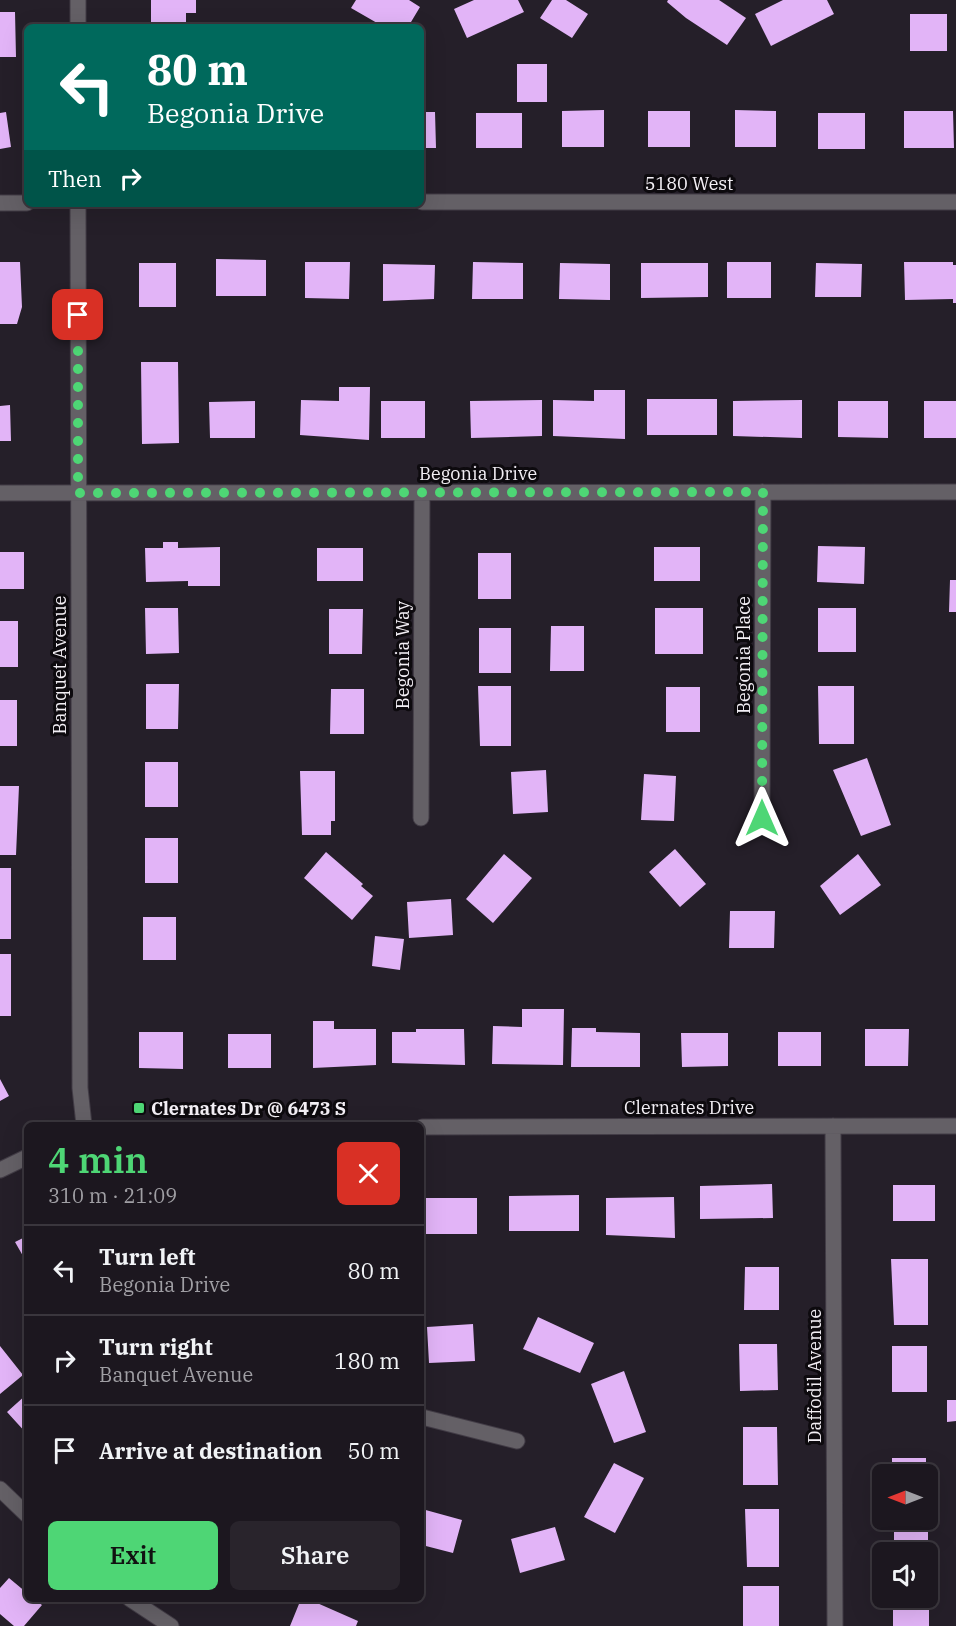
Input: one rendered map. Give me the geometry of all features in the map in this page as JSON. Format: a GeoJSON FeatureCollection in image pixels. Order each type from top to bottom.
{"type":"FeatureCollection","features":[{"type":"Feature","properties":{"kind":"street"},"geometry":{"type":"LineString","coordinates":[[78,0],[78,24]]}},
{"type":"Feature","properties":{"kind":"street","name":"5180 West"},"geometry":{"type":"LineString","coordinates":[[424,202],[956,202]]}},
{"type":"Feature","properties":{"kind":"street"},"geometry":{"type":"LineString","coordinates":[[0,203],[24,203]]}},
{"type":"Feature","properties":{"kind":"street","name":"Banquet Avenue"},"geometry":{"type":"LineString","coordinates":[[78,207],[80,1088],[84,1122]]}},
{"type":"Feature","properties":{"kind":"street","name":"Begonia Place"},"geometry":{"type":"LineString","coordinates":[[762,818],[763,492]]}},
{"type":"Feature","properties":{"kind":"street","name":"Begonia Drive"},"geometry":{"type":"LineString","coordinates":[[0,493],[956,492]]}},
{"type":"Feature","properties":{"kind":"street","name":"Begonia Way"},"geometry":{"type":"LineString","coordinates":[[421,818],[422,493]]}},
{"type":"Feature","properties":{"kind":"street","name":"Daffodil Avenue"},"geometry":{"type":"LineString","coordinates":[[833,1126],[835,1626]]}},
{"type":"Feature","properties":{"kind":"street","name":"Clernates Drive"},"geometry":{"type":"LineString","coordinates":[[424,1127],[956,1126]]}},
{"type":"Feature","properties":{"kind":"street"},"geometry":{"type":"LineString","coordinates":[[0,1170],[24,1158]]}},
{"type":"Feature","properties":{"kind":"street"},"geometry":{"type":"LineString","coordinates":[[424,1418],[517,1441]]}},
{"type":"Feature","properties":{"kind":"street"},"geometry":{"type":"LineString","coordinates":[[0,1489],[24,1512]]}},
{"type":"Feature","properties":{"kind":"street"},"geometry":{"type":"LineString","coordinates":[[135,1602],[171,1626]]}},
{"type":"Feature","properties":{"kind":"building"},"geometry":{"type":"Polygon","coordinates":[[[151,0],[196,0],[196,13],[186,13],[186,24],[151,24],[151,0]]]}},
{"type":"Feature","properties":{"kind":"building"},"geometry":{"type":"Polygon","coordinates":[[[356,0],[409,0],[420,7],[410,24],[379,24],[351,8],[356,0]]]}},
{"type":"Feature","properties":{"kind":"building"},"geometry":{"type":"Polygon","coordinates":[[[474,0],[518,0],[524,12],[467,38],[454,9],[474,0]]]}},
{"type":"Feature","properties":{"kind":"building"},"geometry":{"type":"Polygon","coordinates":[[[552,0],[566,0],[588,14],[572,38],[540,18],[552,0]]]}},
{"type":"Feature","properties":{"kind":"building"},"geometry":{"type":"Polygon","coordinates":[[[668,0],[719,0],[746,18],[727,45],[686,18],[667,2],[668,0]]]}},
{"type":"Feature","properties":{"kind":"building"},"geometry":{"type":"Polygon","coordinates":[[[783,0],[827,0],[834,14],[771,46],[755,14],[783,0]]]}},
{"type":"Feature","properties":{"kind":"building"},"geometry":{"type":"Polygon","coordinates":[[[0,12],[15,12],[16,57],[0,57],[0,12]]]}},
{"type":"Feature","properties":{"kind":"building"},"geometry":{"type":"Polygon","coordinates":[[[910,14],[947,14],[947,51],[910,51],[910,14]]]}},
{"type":"Feature","properties":{"kind":"building"},"geometry":{"type":"Polygon","coordinates":[[[517,64],[547,64],[547,102],[517,102],[517,64]]]}},
{"type":"Feature","properties":{"kind":"building"},"geometry":{"type":"Polygon","coordinates":[[[604,110],[604,147],[562,147],[562,111],[604,110]]]}},
{"type":"Feature","properties":{"kind":"building"},"geometry":{"type":"Polygon","coordinates":[[[735,110],[776,111],[776,147],[735,147],[735,110]]]}},
{"type":"Feature","properties":{"kind":"building"},"geometry":{"type":"Polygon","coordinates":[[[648,111],[690,111],[690,147],[648,147],[648,111]]]}},
{"type":"Feature","properties":{"kind":"building"},"geometry":{"type":"Polygon","coordinates":[[[904,111],[953,111],[954,148],[904,148],[904,111]]]}},
{"type":"Feature","properties":{"kind":"building"},"geometry":{"type":"Polygon","coordinates":[[[6,112],[11,147],[0,149],[0,113],[6,112]]]}},
{"type":"Feature","properties":{"kind":"building"},"geometry":{"type":"Polygon","coordinates":[[[424,112],[435,112],[436,148],[424,148],[424,112]]]}},
{"type":"Feature","properties":{"kind":"building"},"geometry":{"type":"Polygon","coordinates":[[[476,113],[522,113],[522,148],[476,148],[476,113]]]}},
{"type":"Feature","properties":{"kind":"building"},"geometry":{"type":"Polygon","coordinates":[[[818,113],[865,113],[865,149],[818,149],[818,113]]]}},
{"type":"Feature","properties":{"kind":"building"},"geometry":{"type":"Polygon","coordinates":[[[216,259],[266,260],[266,296],[216,296],[216,259]]]}},
{"type":"Feature","properties":{"kind":"building"},"geometry":{"type":"Polygon","coordinates":[[[0,262],[20,262],[22,307],[17,324],[0,324],[0,262]]]}},
{"type":"Feature","properties":{"kind":"building"},"geometry":{"type":"Polygon","coordinates":[[[305,262],[350,262],[349,299],[305,298],[305,262]]]}},
{"type":"Feature","properties":{"kind":"building"},"geometry":{"type":"Polygon","coordinates":[[[473,262],[523,263],[523,299],[472,299],[473,262]]]}},
{"type":"Feature","properties":{"kind":"building"},"geometry":{"type":"Polygon","coordinates":[[[727,262],[771,262],[771,298],[727,298],[727,262]]]}},
{"type":"Feature","properties":{"kind":"building"},"geometry":{"type":"Polygon","coordinates":[[[904,262],[953,262],[953,265],[956,265],[956,303],[953,303],[953,299],[905,300],[904,262]]]}},
{"type":"Feature","properties":{"kind":"building"},"geometry":{"type":"Polygon","coordinates":[[[139,263],[176,263],[176,307],[139,307],[139,263]]]}},
{"type":"Feature","properties":{"kind":"building"},"geometry":{"type":"Polygon","coordinates":[[[560,263],[610,264],[610,300],[559,299],[560,263]]]}},
{"type":"Feature","properties":{"kind":"building"},"geometry":{"type":"Polygon","coordinates":[[[641,263],[708,263],[708,297],[641,298],[641,263]]]}},
{"type":"Feature","properties":{"kind":"building"},"geometry":{"type":"Polygon","coordinates":[[[816,263],[862,264],[861,297],[815,297],[816,263]]]}},
{"type":"Feature","properties":{"kind":"building"},"geometry":{"type":"Polygon","coordinates":[[[383,264],[435,265],[434,299],[383,301],[383,264]]]}},
{"type":"Feature","properties":{"kind":"building"},"geometry":{"type":"Polygon","coordinates":[[[141,362],[178,362],[179,443],[142,444],[141,362]]]}},
{"type":"Feature","properties":{"kind":"building"},"geometry":{"type":"Polygon","coordinates":[[[339,387],[370,387],[369,440],[300,435],[301,400],[339,401],[339,387]]]}},
{"type":"Feature","properties":{"kind":"building"},"geometry":{"type":"Polygon","coordinates":[[[594,390],[625,390],[625,439],[553,436],[553,400],[594,401],[594,390]]]}},
{"type":"Feature","properties":{"kind":"building"},"geometry":{"type":"Polygon","coordinates":[[[647,399],[717,399],[717,435],[647,435],[647,399]]]}},
{"type":"Feature","properties":{"kind":"building"},"geometry":{"type":"Polygon","coordinates":[[[542,400],[542,436],[471,438],[470,401],[542,400]]]}},
{"type":"Feature","properties":{"kind":"building"},"geometry":{"type":"Polygon","coordinates":[[[802,400],[802,438],[733,436],[733,401],[802,400]]]}},
{"type":"Feature","properties":{"kind":"building"},"geometry":{"type":"Polygon","coordinates":[[[255,401],[255,438],[210,438],[209,402],[255,401]]]}},
{"type":"Feature","properties":{"kind":"building"},"geometry":{"type":"Polygon","coordinates":[[[381,401],[425,401],[425,438],[381,438],[381,401]]]}},
{"type":"Feature","properties":{"kind":"building"},"geometry":{"type":"Polygon","coordinates":[[[838,401],[888,401],[888,438],[838,437],[838,401]]]}},
{"type":"Feature","properties":{"kind":"building"},"geometry":{"type":"Polygon","coordinates":[[[924,401],[956,401],[956,438],[924,438],[924,401]]]}},
{"type":"Feature","properties":{"kind":"building"},"geometry":{"type":"Polygon","coordinates":[[[10,405],[11,441],[0,441],[0,406],[10,405]]]}},
{"type":"Feature","properties":{"kind":"building"},"geometry":{"type":"Polygon","coordinates":[[[163,542],[178,542],[178,548],[220,547],[220,586],[188,586],[188,581],[146,582],[145,548],[163,548],[163,542]]]}},
{"type":"Feature","properties":{"kind":"building"},"geometry":{"type":"Polygon","coordinates":[[[818,546],[865,547],[864,584],[817,582],[818,546]]]}},
{"type":"Feature","properties":{"kind":"building"},"geometry":{"type":"Polygon","coordinates":[[[654,547],[700,547],[700,581],[654,581],[654,547]]]}},
{"type":"Feature","properties":{"kind":"building"},"geometry":{"type":"Polygon","coordinates":[[[317,548],[363,548],[363,581],[317,581],[317,548]]]}},
{"type":"Feature","properties":{"kind":"building"},"geometry":{"type":"Polygon","coordinates":[[[0,552],[24,552],[24,589],[0,589],[0,552]]]}},
{"type":"Feature","properties":{"kind":"building"},"geometry":{"type":"Polygon","coordinates":[[[478,553],[511,553],[511,599],[478,599],[478,553]]]}},
{"type":"Feature","properties":{"kind":"building"},"geometry":{"type":"Polygon","coordinates":[[[950,580],[956,580],[956,612],[949,612],[950,580]]]}},
{"type":"Feature","properties":{"kind":"building"},"geometry":{"type":"Polygon","coordinates":[[[145,608],[178,608],[179,653],[146,654],[145,608]]]}},
{"type":"Feature","properties":{"kind":"building"},"geometry":{"type":"Polygon","coordinates":[[[655,608],[703,608],[703,654],[655,654],[655,608]]]}},
{"type":"Feature","properties":{"kind":"building"},"geometry":{"type":"Polygon","coordinates":[[[818,608],[856,608],[856,652],[818,652],[818,608]]]}},
{"type":"Feature","properties":{"kind":"building"},"geometry":{"type":"Polygon","coordinates":[[[329,609],[363,609],[362,654],[329,654],[329,609]]]}},
{"type":"Feature","properties":{"kind":"building"},"geometry":{"type":"Polygon","coordinates":[[[0,621],[18,621],[18,667],[0,667],[0,621]]]}},
{"type":"Feature","properties":{"kind":"building"},"geometry":{"type":"Polygon","coordinates":[[[551,626],[584,626],[584,671],[550,671],[551,626]]]}},
{"type":"Feature","properties":{"kind":"building"},"geometry":{"type":"Polygon","coordinates":[[[479,628],[511,628],[511,673],[479,673],[479,628]]]}},
{"type":"Feature","properties":{"kind":"building"},"geometry":{"type":"Polygon","coordinates":[[[146,684],[179,684],[178,729],[146,729],[146,684]]]}},
{"type":"Feature","properties":{"kind":"building"},"geometry":{"type":"Polygon","coordinates":[[[478,686],[511,686],[511,746],[480,746],[478,686]]]}},
{"type":"Feature","properties":{"kind":"building"},"geometry":{"type":"Polygon","coordinates":[[[818,686],[854,686],[854,744],[819,744],[818,686]]]}},
{"type":"Feature","properties":{"kind":"building"},"geometry":{"type":"Polygon","coordinates":[[[666,687],[700,687],[700,732],[666,732],[666,687]]]}},
{"type":"Feature","properties":{"kind":"building"},"geometry":{"type":"Polygon","coordinates":[[[331,689],[364,689],[364,734],[330,734],[331,689]]]}},
{"type":"Feature","properties":{"kind":"building"},"geometry":{"type":"Polygon","coordinates":[[[0,700],[17,700],[17,746],[0,746],[0,700]]]}},
{"type":"Feature","properties":{"kind":"building"},"geometry":{"type":"Polygon","coordinates":[[[867,758],[891,825],[861,836],[833,770],[867,758]]]}},
{"type":"Feature","properties":{"kind":"building"},"geometry":{"type":"Polygon","coordinates":[[[145,762],[178,762],[178,807],[145,807],[145,762]]]}},
{"type":"Feature","properties":{"kind":"building"},"geometry":{"type":"Polygon","coordinates":[[[546,770],[548,812],[513,814],[511,772],[546,770]]]}},
{"type":"Feature","properties":{"kind":"building"},"geometry":{"type":"Polygon","coordinates":[[[300,771],[335,771],[335,821],[331,821],[331,835],[302,835],[300,771]]]}},
{"type":"Feature","properties":{"kind":"building"},"geometry":{"type":"Polygon","coordinates":[[[644,774],[676,776],[674,821],[641,820],[644,774]]]}},
{"type":"Feature","properties":{"kind":"building"},"geometry":{"type":"Polygon","coordinates":[[[0,786],[19,786],[16,855],[0,855],[0,786]]]}},
{"type":"Feature","properties":{"kind":"building"},"geometry":{"type":"Polygon","coordinates":[[[145,838],[178,838],[178,883],[145,883],[145,838]]]}},
{"type":"Feature","properties":{"kind":"building"},"geometry":{"type":"Polygon","coordinates":[[[675,849],[706,884],[680,907],[649,872],[675,849]]]}},
{"type":"Feature","properties":{"kind":"building"},"geometry":{"type":"Polygon","coordinates":[[[326,852],[363,884],[361,886],[373,896],[352,920],[304,878],[326,852]]]}},
{"type":"Feature","properties":{"kind":"building"},"geometry":{"type":"Polygon","coordinates":[[[504,854],[532,878],[493,923],[466,899],[504,854]]]}},
{"type":"Feature","properties":{"kind":"building"},"geometry":{"type":"Polygon","coordinates":[[[858,854],[881,885],[840,915],[820,886],[858,854]]]}},
{"type":"Feature","properties":{"kind":"building"},"geometry":{"type":"Polygon","coordinates":[[[0,868],[11,868],[11,939],[0,939],[0,868]]]}},
{"type":"Feature","properties":{"kind":"building"},"geometry":{"type":"Polygon","coordinates":[[[451,899],[453,935],[409,938],[407,902],[451,899]]]}},
{"type":"Feature","properties":{"kind":"building"},"geometry":{"type":"Polygon","coordinates":[[[730,911],[775,911],[774,948],[729,948],[730,911]]]}},
{"type":"Feature","properties":{"kind":"building"},"geometry":{"type":"Polygon","coordinates":[[[143,917],[176,917],[176,960],[143,960],[143,917]]]}},
{"type":"Feature","properties":{"kind":"building"},"geometry":{"type":"Polygon","coordinates":[[[375,936],[404,939],[400,970],[372,966],[375,936]]]}},
{"type":"Feature","properties":{"kind":"building"},"geometry":{"type":"Polygon","coordinates":[[[0,954],[11,954],[11,1016],[0,1016],[0,954]]]}},
{"type":"Feature","properties":{"kind":"building"},"geometry":{"type":"Polygon","coordinates":[[[522,1009],[564,1009],[563,1065],[492,1064],[493,1026],[522,1027],[522,1009]]]}},
{"type":"Feature","properties":{"kind":"building"},"geometry":{"type":"Polygon","coordinates":[[[313,1021],[334,1021],[334,1029],[376,1029],[376,1065],[313,1068],[313,1021]]]}},
{"type":"Feature","properties":{"kind":"building"},"geometry":{"type":"Polygon","coordinates":[[[572,1028],[596,1028],[596,1032],[640,1033],[640,1067],[571,1067],[572,1028]]]}},
{"type":"Feature","properties":{"kind":"building"},"geometry":{"type":"Polygon","coordinates":[[[416,1029],[464,1029],[465,1065],[392,1063],[392,1032],[416,1032],[416,1029]]]}},
{"type":"Feature","properties":{"kind":"building"},"geometry":{"type":"Polygon","coordinates":[[[865,1029],[909,1029],[908,1066],[865,1066],[865,1029]]]}},
{"type":"Feature","properties":{"kind":"building"},"geometry":{"type":"Polygon","coordinates":[[[139,1032],[183,1032],[183,1069],[139,1068],[139,1032]]]}},
{"type":"Feature","properties":{"kind":"building"},"geometry":{"type":"Polygon","coordinates":[[[778,1032],[821,1032],[821,1066],[778,1066],[778,1032]]]}},
{"type":"Feature","properties":{"kind":"building"},"geometry":{"type":"Polygon","coordinates":[[[681,1033],[728,1033],[728,1066],[682,1067],[681,1033]]]}},
{"type":"Feature","properties":{"kind":"building"},"geometry":{"type":"Polygon","coordinates":[[[228,1034],[271,1034],[271,1068],[228,1068],[228,1034]]]}},
{"type":"Feature","properties":{"kind":"building"},"geometry":{"type":"Polygon","coordinates":[[[0,1079],[9,1096],[0,1101],[0,1079]]]}},
{"type":"Feature","properties":{"kind":"building"},"geometry":{"type":"Polygon","coordinates":[[[772,1184],[773,1218],[700,1219],[700,1186],[772,1184]]]}},
{"type":"Feature","properties":{"kind":"building"},"geometry":{"type":"Polygon","coordinates":[[[893,1185],[935,1185],[935,1221],[893,1221],[893,1185]]]}},
{"type":"Feature","properties":{"kind":"building"},"geometry":{"type":"Polygon","coordinates":[[[579,1195],[579,1231],[509,1231],[509,1196],[579,1195]]]}},
{"type":"Feature","properties":{"kind":"building"},"geometry":{"type":"Polygon","coordinates":[[[674,1197],[675,1238],[606,1235],[606,1198],[674,1197]]]}},
{"type":"Feature","properties":{"kind":"building"},"geometry":{"type":"Polygon","coordinates":[[[424,1198],[477,1198],[477,1234],[424,1234],[424,1198]]]}},
{"type":"Feature","properties":{"kind":"building"},"geometry":{"type":"Polygon","coordinates":[[[24,1238],[24,1258],[15,1242],[24,1238]]]}},
{"type":"Feature","properties":{"kind":"building"},"geometry":{"type":"Polygon","coordinates":[[[891,1259],[928,1259],[928,1325],[894,1325],[891,1259]]]}},
{"type":"Feature","properties":{"kind":"building"},"geometry":{"type":"Polygon","coordinates":[[[745,1267],[779,1267],[779,1310],[744,1310],[745,1267]]]}},
{"type":"Feature","properties":{"kind":"building"},"geometry":{"type":"Polygon","coordinates":[[[538,1317],[594,1343],[580,1373],[523,1349],[538,1317]]]}},
{"type":"Feature","properties":{"kind":"building"},"geometry":{"type":"Polygon","coordinates":[[[473,1324],[475,1361],[429,1363],[427,1327],[473,1324]]]}},
{"type":"Feature","properties":{"kind":"building"},"geometry":{"type":"Polygon","coordinates":[[[739,1344],[777,1344],[778,1390],[740,1391],[739,1344]]]}},
{"type":"Feature","properties":{"kind":"building"},"geometry":{"type":"Polygon","coordinates":[[[0,1346],[23,1375],[0,1394],[0,1346]]]}},
{"type":"Feature","properties":{"kind":"building"},"geometry":{"type":"Polygon","coordinates":[[[892,1346],[927,1346],[927,1392],[892,1392],[892,1346]]]}},
{"type":"Feature","properties":{"kind":"building"},"geometry":{"type":"Polygon","coordinates":[[[624,1371],[646,1432],[614,1443],[591,1384],[624,1371]]]}},
{"type":"Feature","properties":{"kind":"building"},"geometry":{"type":"Polygon","coordinates":[[[24,1397],[24,1431],[7,1412],[24,1397]]]}},
{"type":"Feature","properties":{"kind":"building"},"geometry":{"type":"Polygon","coordinates":[[[947,1400],[956,1400],[956,1421],[947,1422],[947,1400]]]}},
{"type":"Feature","properties":{"kind":"building"},"geometry":{"type":"Polygon","coordinates":[[[743,1427],[777,1427],[778,1485],[743,1485],[743,1427]]]}},
{"type":"Feature","properties":{"kind":"building"},"geometry":{"type":"Polygon","coordinates":[[[892,1458],[926,1458],[926,1464],[892,1464],[892,1458]]]}},
{"type":"Feature","properties":{"kind":"building"},"geometry":{"type":"Polygon","coordinates":[[[614,1463],[644,1478],[615,1533],[584,1517],[614,1463]]]}},
{"type":"Feature","properties":{"kind":"building"},"geometry":{"type":"Polygon","coordinates":[[[745,1509],[779,1509],[779,1567],[747,1567],[745,1509]]]}},
{"type":"Feature","properties":{"kind":"building"},"geometry":{"type":"Polygon","coordinates":[[[424,1510],[462,1520],[453,1553],[424,1546],[424,1510]]]}},
{"type":"Feature","properties":{"kind":"building"},"geometry":{"type":"Polygon","coordinates":[[[555,1527],[565,1560],[520,1573],[511,1539],[555,1527]]]}},
{"type":"Feature","properties":{"kind":"building"},"geometry":{"type":"Polygon","coordinates":[[[894,1530],[928,1530],[928,1542],[894,1542],[894,1530]]]}},
{"type":"Feature","properties":{"kind":"building"},"geometry":{"type":"Polygon","coordinates":[[[9,1578],[24,1590],[24,1602],[38,1602],[42,1605],[24,1626],[14,1626],[0,1614],[0,1588],[9,1578]]]}},
{"type":"Feature","properties":{"kind":"building"},"geometry":{"type":"Polygon","coordinates":[[[743,1586],[779,1586],[779,1626],[743,1626],[743,1586]]]}},
{"type":"Feature","properties":{"kind":"building"},"geometry":{"type":"Polygon","coordinates":[[[300,1602],[315,1602],[358,1621],[356,1626],[290,1626],[300,1602]]]}},
{"type":"Feature","properties":{"kind":"building"},"geometry":{"type":"Polygon","coordinates":[[[893,1608],[929,1608],[929,1626],[893,1626],[893,1608]]]}},
{"type":"Feature","properties":{"kind":"place","name":"Clernates Dr @ 6473 S"},"geometry":{"type":"Point","coordinates":[139,1108]}},
{"type":"Feature","properties":{"kind":"route"},"geometry":{"type":"LineString","coordinates":[[78,315],[78,493],[763,492],[762,818]]}}]}
